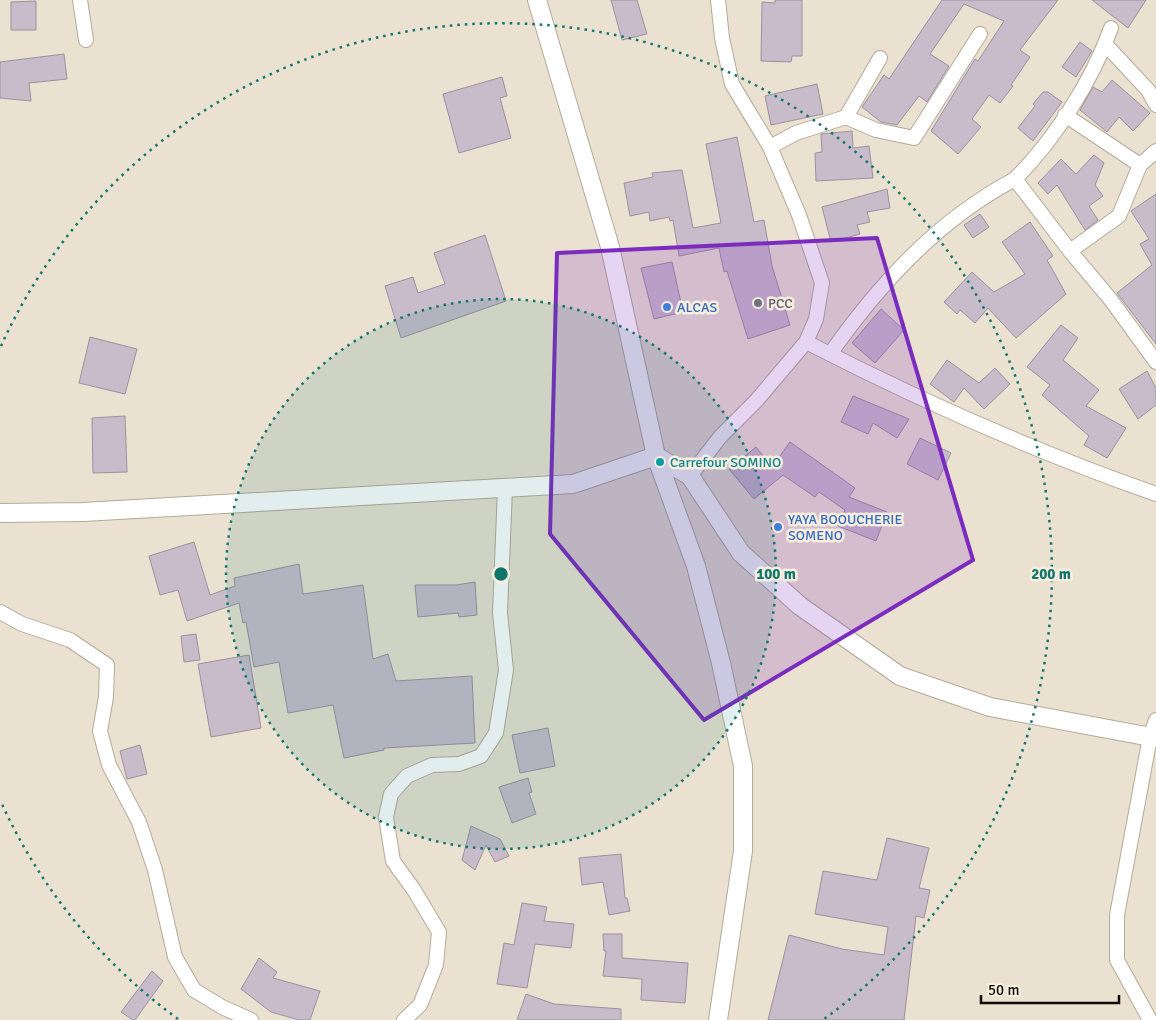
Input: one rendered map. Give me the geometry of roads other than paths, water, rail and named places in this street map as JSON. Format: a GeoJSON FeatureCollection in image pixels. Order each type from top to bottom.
{"type":"FeatureCollection","features":[{"type":"Feature","properties":{"kind":"street"},"geometry":{"type":"LineString","coordinates":[[80,0],[86,40]]}},
{"type":"Feature","properties":{"kind":"street"},"geometry":{"type":"LineString","coordinates":[[537,0],[610,247],[656,456],[696,566],[721,663],[743,766],[743,851],[718,1020]]}},
{"type":"Feature","properties":{"kind":"street"},"geometry":{"type":"LineString","coordinates":[[690,476],[720,437],[756,401],[806,342],[816,319],[822,283],[799,215],[770,147],[732,84],[722,38],[718,0]]}},
{"type":"Feature","properties":{"kind":"street"},"geometry":{"type":"LineString","coordinates":[[830,354],[855,319],[899,267],[955,216],[990,192],[1015,179],[1051,140],[1105,44],[1111,28]]}},
{"type":"Feature","properties":{"kind":"street"},"geometry":{"type":"LineString","coordinates":[[770,147],[796,133],[846,117],[876,130],[914,138],[980,34]]}},
{"type":"Feature","properties":{"kind":"street"},"geometry":{"type":"LineString","coordinates":[[1105,44],[1148,90],[1156,105]]}},
{"type":"Feature","properties":{"kind":"street"},"geometry":{"type":"LineString","coordinates":[[846,117],[880,58]]}},
{"type":"Feature","properties":{"kind":"street"},"geometry":{"type":"LineString","coordinates":[[1066,115],[1140,165]]}},
{"type":"Feature","properties":{"kind":"street"},"geometry":{"type":"LineString","coordinates":[[1070,251],[1119,216],[1140,165],[1156,151]]}},
{"type":"Feature","properties":{"kind":"street"},"geometry":{"type":"LineString","coordinates":[[1015,179],[1070,251],[1111,300],[1156,362]]}},
{"type":"Feature","properties":{"kind":"street"},"geometry":{"type":"LineString","coordinates":[[806,342],[964,417],[1093,472],[1156,494]]}},
{"type":"Feature","properties":{"kind":"street"},"geometry":{"type":"LineString","coordinates":[[0,513],[83,512],[573,484],[656,456],[690,476],[741,554],[800,606],[900,676],[990,707],[1153,738]]}},
{"type":"Feature","properties":{"kind":"street"},"geometry":{"type":"LineString","coordinates":[[404,1020],[420,1005],[436,965],[439,932],[394,861],[386,817],[391,794],[407,776],[432,765],[459,764],[481,756],[496,733],[506,670],[500,613],[505,488]]}},
{"type":"Feature","properties":{"kind":"street"},"geometry":{"type":"LineString","coordinates":[[0,612],[22,624],[70,640],[107,665],[106,697],[100,731],[109,765],[139,822],[155,870],[175,957],[194,990],[222,1007],[251,1020]]}},
{"type":"Feature","properties":{"kind":"street"},"geometry":{"type":"LineString","coordinates":[[1150,1020],[1117,960],[1117,915],[1156,720]]}},
{"type":"Feature","properties":{"kind":"place","name":"PCC"},"geometry":{"type":"Point","coordinates":[758,303]}},
{"type":"Feature","properties":{"kind":"place","name":"ALCAS"},"geometry":{"type":"Point","coordinates":[667,307]}},
{"type":"Feature","properties":{"kind":"place","name":"Carrefour SOMINO"},"geometry":{"type":"Point","coordinates":[660,462]}},
{"type":"Feature","properties":{"kind":"place","name":"YAYA BOOUCHERIE SOMENO"},"geometry":{"type":"Point","coordinates":[778,527]}}]}
